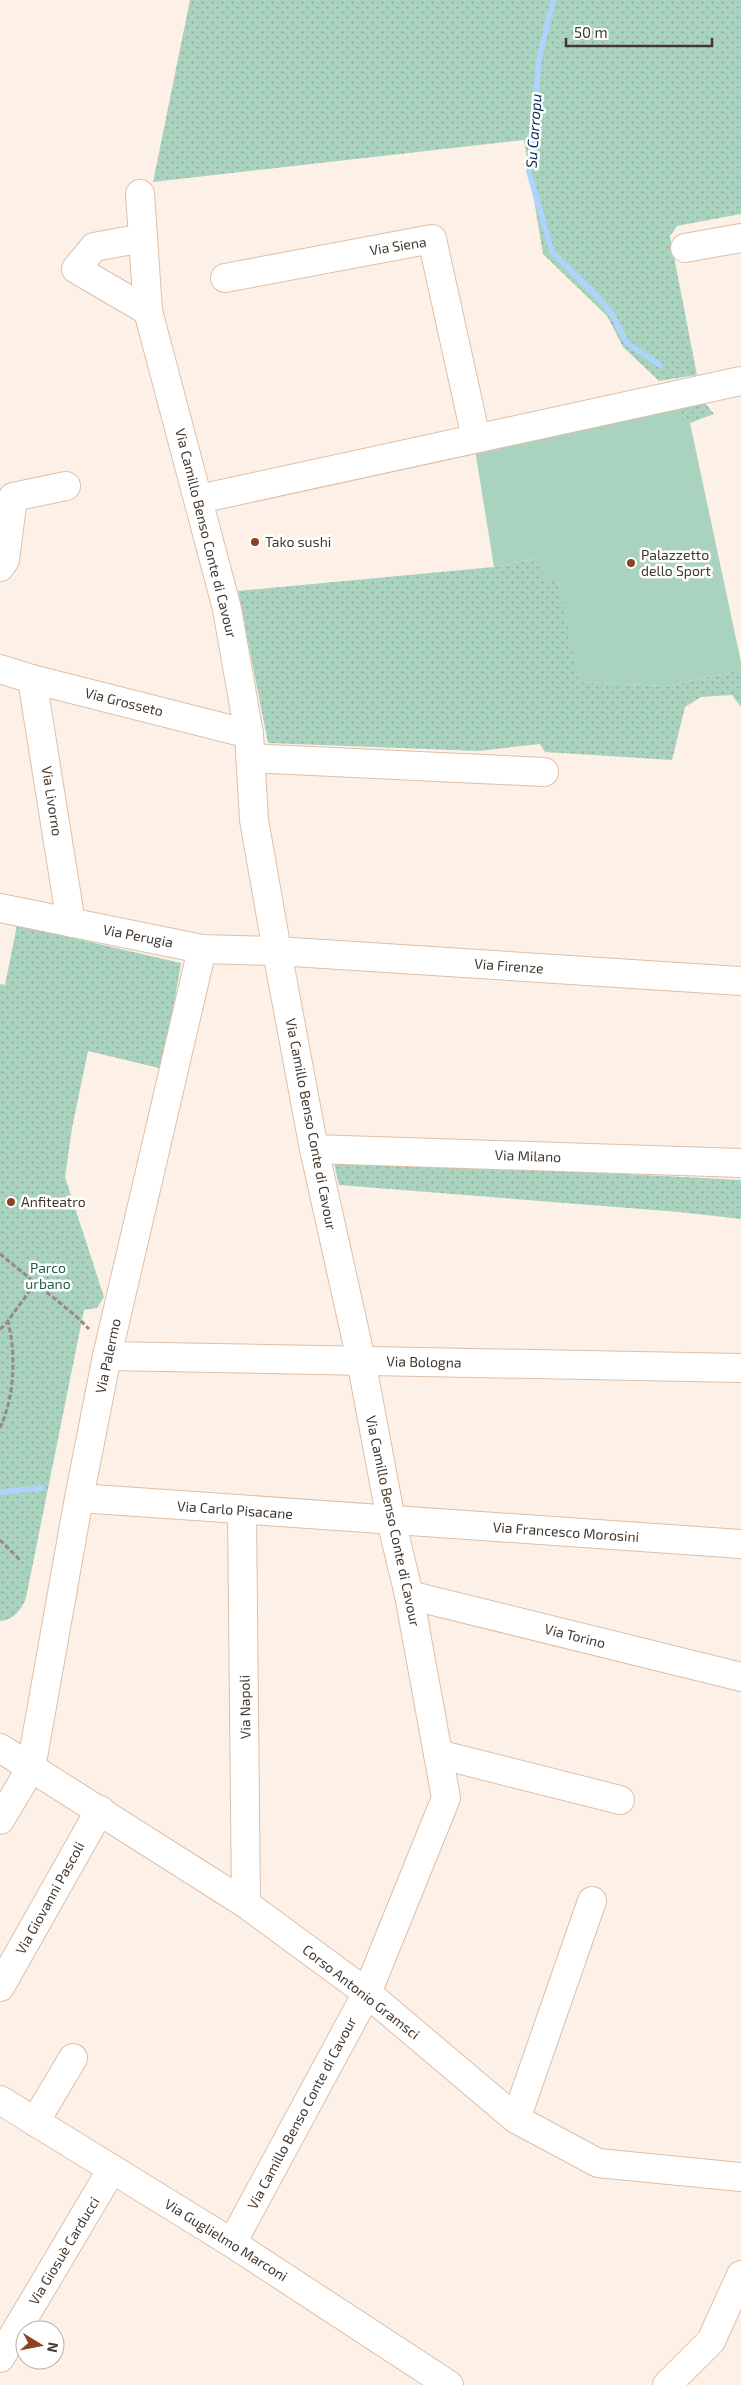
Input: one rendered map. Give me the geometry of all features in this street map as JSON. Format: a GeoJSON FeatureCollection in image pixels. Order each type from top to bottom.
{"type":"FeatureCollection","features":[{"type":"Feature","properties":{"kind":"street","name":"Via Camillo Benso Conte di Cavour"},"geometry":{"type":"LineString","coordinates":[[140,194],[148,311],[228,609],[250,746],[254,820],[277,951],[314,1149],[361,1360],[391,1520],[409,1595],[446,1798],[367,1993],[232,2243]]}},
{"type":"Feature","properties":{"kind":"street"},"geometry":{"type":"LineString","coordinates":[[143,238],[94,247],[76,269],[148,311]]}},
{"type":"Feature","properties":{"kind":"street"},"geometry":{"type":"LineString","coordinates":[[685,248],[741,238]]}},
{"type":"Feature","properties":{"kind":"street","name":"Via Siena"},"geometry":{"type":"LineString","coordinates":[[225,278],[432,239],[476,438]]}},
{"type":"Feature","properties":{"kind":"street"},"geometry":{"type":"LineString","coordinates":[[199,499],[741,381]]}},
{"type":"Feature","properties":{"kind":"street"},"geometry":{"type":"LineString","coordinates":[[0,567],[5,560],[13,497],[66,486]]}},
{"type":"Feature","properties":{"kind":"street","name":"Via Grosseto"},"geometry":{"type":"LineString","coordinates":[[0,669],[250,746]]}},
{"type":"Feature","properties":{"kind":"street","name":"Via Livorno"},"geometry":{"type":"LineString","coordinates":[[32,679],[72,923]]}},
{"type":"Feature","properties":{"kind":"street"},"geometry":{"type":"LineString","coordinates":[[250,746],[544,772]]}},
{"type":"Feature","properties":{"kind":"street","name":"Via Perugia"},"geometry":{"type":"LineString","coordinates":[[0,910],[202,949],[277,951]]}},
{"type":"Feature","properties":{"kind":"street","name":"Via Palermo"},"geometry":{"type":"LineString","coordinates":[[31,1768],[79,1498],[110,1345],[202,949]]}},
{"type":"Feature","properties":{"kind":"street","name":"Via Firenze"},"geometry":{"type":"LineString","coordinates":[[277,951],[741,981]]}},
{"type":"Feature","properties":{"kind":"street","name":"Via Milano"},"geometry":{"type":"LineString","coordinates":[[314,1149],[741,1163]]}},
{"type":"Feature","properties":{"kind":"street","name":"Via Bologna"},"geometry":{"type":"LineString","coordinates":[[110,1345],[361,1360],[741,1368]]}},
{"type":"Feature","properties":{"kind":"street","name":"Via Carlo Pisacane"},"geometry":{"type":"LineString","coordinates":[[79,1498],[242,1511],[391,1520]]}},
{"type":"Feature","properties":{"kind":"street","name":"Via Napoli"},"geometry":{"type":"LineString","coordinates":[[242,1511],[246,1904]]}},
{"type":"Feature","properties":{"kind":"street","name":"Via Francesco Morosini"},"geometry":{"type":"LineString","coordinates":[[391,1520],[741,1544]]}},
{"type":"Feature","properties":{"kind":"street","name":"Via Torino"},"geometry":{"type":"LineString","coordinates":[[409,1595],[741,1677]]}},
{"type":"Feature","properties":{"kind":"street","name":"Corso Antonio Gramsci"},"geometry":{"type":"LineString","coordinates":[[0,1748],[246,1904],[367,1993],[516,2119],[598,2164],[741,2177]]}},
{"type":"Feature","properties":{"kind":"street"},"geometry":{"type":"LineString","coordinates":[[438,1754],[620,1800]]}},
{"type":"Feature","properties":{"kind":"street"},"geometry":{"type":"LineString","coordinates":[[0,1820],[31,1768]]}},
{"type":"Feature","properties":{"kind":"street","name":"Via Giovanni Pascoli"},"geometry":{"type":"LineString","coordinates":[[0,1986],[100,1810]]}},
{"type":"Feature","properties":{"kind":"street"},"geometry":{"type":"LineString","coordinates":[[516,2119],[592,1901]]}},
{"type":"Feature","properties":{"kind":"street"},"geometry":{"type":"LineString","coordinates":[[35,2122],[73,2058]]}},
{"type":"Feature","properties":{"kind":"street","name":"Via Guglielmo Marconi"},"geometry":{"type":"LineString","coordinates":[[0,2100],[232,2243],[449,2385]]}},
{"type":"Feature","properties":{"kind":"street","name":"Via Giosuè Carducci"},"geometry":{"type":"LineString","coordinates":[[0,2358],[112,2168]]}},
{"type":"Feature","properties":{"kind":"street"},"geometry":{"type":"LineString","coordinates":[[667,2385],[711,2341],[741,2275]]}},
{"type":"Feature","properties":{"kind":"path"},"geometry":{"type":"LineString","coordinates":[[0,1254],[77,1317],[87,1329],[110,1345]]}},
{"type":"Feature","properties":{"kind":"path"},"geometry":{"type":"LineString","coordinates":[[0,1329],[36,1282]]}},
{"type":"Feature","properties":{"kind":"path"},"geometry":{"type":"LineString","coordinates":[[0,1428],[12,1376],[12,1343],[8,1321]]}},
{"type":"Feature","properties":{"kind":"path"},"geometry":{"type":"LineString","coordinates":[[0,1540],[21,1561]]}},
{"type":"Feature","properties":{"kind":"green space"},"geometry":{"type":"Polygon","coordinates":[[[190,0],[741,0],[741,214],[677,226],[670,236],[697,375],[659,381],[623,347],[607,316],[543,254],[524,140],[153,182],[190,0]]]}},
{"type":"Feature","properties":{"kind":"green space"},"geometry":{"type":"Polygon","coordinates":[[[704,402],[714,414],[690,423],[677,409],[704,402]]]}},
{"type":"Feature","properties":{"kind":"green space"},"geometry":{"type":"Polygon","coordinates":[[[677,409],[690,423],[741,662],[741,670],[666,686],[579,682],[558,580],[543,581],[539,558],[494,567],[475,450],[677,409]]]}},
{"type":"Feature","properties":{"kind":"green space"},"geometry":{"type":"Polygon","coordinates":[[[539,558],[558,580],[580,682],[666,686],[741,670],[741,707],[732,695],[701,697],[685,707],[672,760],[545,752],[540,744],[478,751],[268,743],[238,591],[494,567],[539,558]]]}},
{"type":"Feature","properties":{"kind":"green space","name":"Parco urbano"},"geometry":{"type":"Polygon","coordinates":[[[17,925],[181,963],[163,1069],[88,1051],[72,1128],[65,1177],[104,1297],[97,1308],[84,1310],[26,1598],[16,1614],[9,1619],[0,1621],[0,984],[5,985],[17,925]]]}},
{"type":"Feature","properties":{"kind":"green space"},"geometry":{"type":"Polygon","coordinates":[[[333,1159],[741,1180],[741,1219],[679,1212],[339,1185],[333,1159]]]}},
{"type":"Feature","properties":{"kind":"waterway","name":"Su Carropu"},"geometry":{"type":"LineString","coordinates":[[553,0],[539,60],[529,172],[552,252],[599,298],[612,314],[627,343],[660,365]]}},
{"type":"Feature","properties":{"kind":"waterway"},"geometry":{"type":"LineString","coordinates":[[0,1492],[42,1488]]}},
{"type":"Feature","properties":{"kind":"place","name":"Tako sushi"},"geometry":{"type":"Point","coordinates":[255,542]}},
{"type":"Feature","properties":{"kind":"place","name":"Palazzetto dello Sport"},"geometry":{"type":"Point","coordinates":[631,563]}},
{"type":"Feature","properties":{"kind":"place","name":"Anfiteatro"},"geometry":{"type":"Point","coordinates":[11,1202]}}]}
